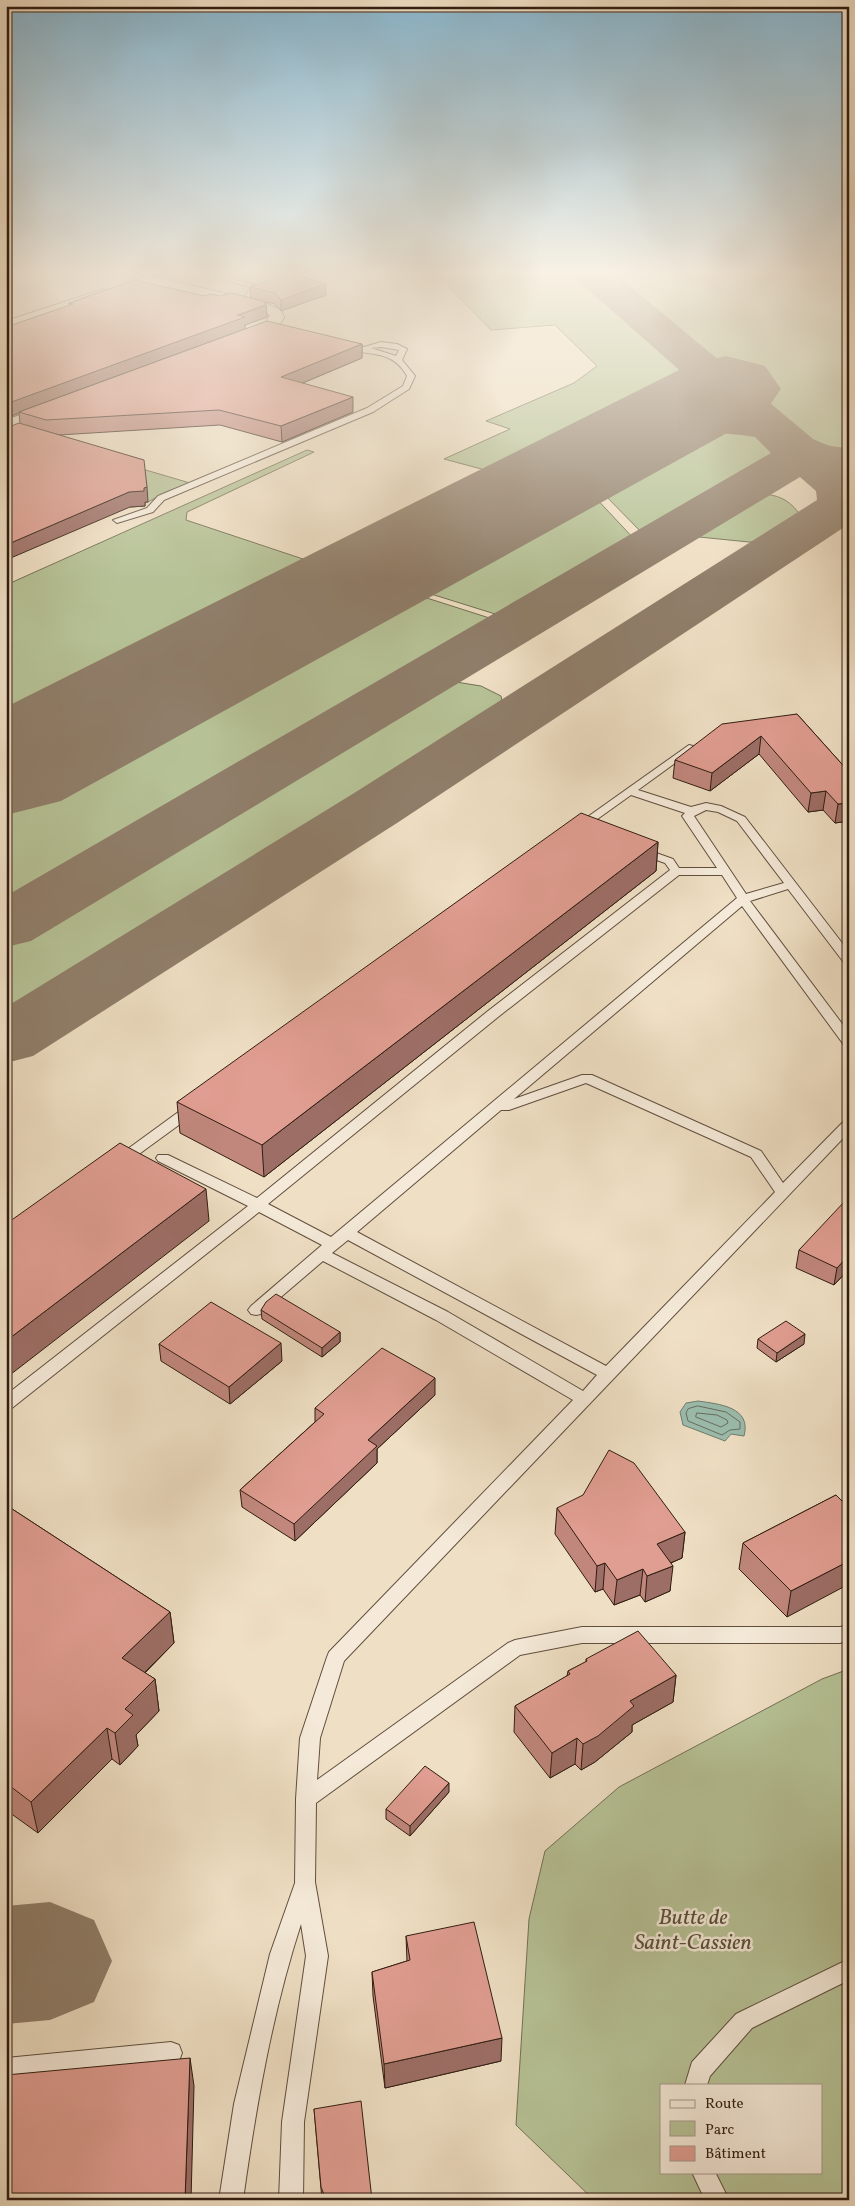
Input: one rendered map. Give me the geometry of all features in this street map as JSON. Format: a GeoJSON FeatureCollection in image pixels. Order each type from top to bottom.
{"type":"FeatureCollection","features":[{"type":"Feature","properties":{"kind":"street"},"geometry":{"type":"LineString","coordinates":[[6,426],[71,401]]}},
{"type":"Feature","properties":{"kind":"lane"},"geometry":{"type":"LineString","coordinates":[[117,520],[150,510],[161,498],[370,410],[406,387],[410,374]]}},
{"type":"Feature","properties":{"kind":"lane"},"geometry":{"type":"LineString","coordinates":[[566,838],[689,748]]}},
{"type":"Feature","properties":{"kind":"lane"},"geometry":{"type":"LineString","coordinates":[[630,791],[691,812]]}},
{"type":"Feature","properties":{"kind":"lane"},"geometry":{"type":"LineString","coordinates":[[849,960],[741,819],[731,811],[716,808],[702,807],[691,812],[688,816],[743,899],[849,1042]]}},
{"type":"Feature","properties":{"kind":"lane"},"geometry":{"type":"LineString","coordinates":[[633,848],[669,861],[676,871]]}},
{"type":"Feature","properties":{"kind":"lane"},"geometry":{"type":"LineString","coordinates":[[6,1404],[258,1205],[493,1014],[676,871],[725,872]]}},
{"type":"Feature","properties":{"kind":"lane"},"geometry":{"type":"LineString","coordinates":[[256,1310],[446,1147],[495,1110],[743,899],[790,885]]}},
{"type":"Feature","properties":{"kind":"lane"},"geometry":{"type":"LineString","coordinates":[[495,1110],[587,1078],[756,1154],[782,1192]]}},
{"type":"Feature","properties":{"kind":"lane"},"geometry":{"type":"LineString","coordinates":[[110,1168],[206,1099]]}},
{"type":"Feature","properties":{"kind":"lane"},"geometry":{"type":"LineString","coordinates":[[292,2200],[293,2122],[317,1956],[305,1882],[306,1799],[310,1738],[336,1657],[849,1124]]}},
{"type":"Feature","properties":{"kind":"lane"},"geometry":{"type":"LineString","coordinates":[[163,1158],[258,1205],[326,1249],[584,1399]]}},
{"type":"Feature","properties":{"kind":"lane"},"geometry":{"type":"LineString","coordinates":[[346,1232],[608,1374]]}},
{"type":"Feature","properties":{"kind":"lane"},"geometry":{"type":"LineString","coordinates":[[306,1799],[515,1648],[582,1634],[840,1635],[849,1632]]}},
{"type":"Feature","properties":{"kind":"lane"},"geometry":{"type":"LineString","coordinates":[[231,2200],[245,2104],[281,1954],[305,1882]]}},
{"type":"Feature","properties":{"kind":"lane"},"geometry":{"type":"LineString","coordinates":[[696,2084],[700,2070],[744,2021],[849,1969]]}},
{"type":"Feature","properties":{"kind":"lane"},"geometry":{"type":"LineString","coordinates":[[6,2069],[171,2053]]}},
{"type":"Feature","properties":{"kind":"lane"},"geometry":{"type":"LineString","coordinates":[[703,2174],[717,2200]]}},
{"type":"Feature","properties":{"kind":"green space"},"geometry":{"type":"Polygon","coordinates":[[[586,374],[686,374],[689,377],[688,384],[516,474],[500,474],[444,459],[510,429],[486,421],[574,383],[586,374]]]}},
{"type":"Feature","properties":{"kind":"green space"},"geometry":{"type":"Polygon","coordinates":[[[731,374],[849,374],[849,451],[808,439],[731,374]]]}},
{"type":"Feature","properties":{"kind":"green space"},"geometry":{"type":"Polygon","coordinates":[[[735,429],[752,432],[778,455],[718,485],[723,493],[646,537],[600,490],[700,434],[735,429]]]}},
{"type":"Feature","properties":{"kind":"green space"},"geometry":{"type":"Polygon","coordinates":[[[307,450],[314,452],[187,512],[186,520],[333,569],[6,735],[6,585],[307,450]]]}},
{"type":"Feature","properties":{"kind":"green space"},"geometry":{"type":"Polygon","coordinates":[[[98,456],[190,483],[164,493],[148,502],[98,456]]]}},
{"type":"Feature","properties":{"kind":"green space"},"geometry":{"type":"Polygon","coordinates":[[[755,493],[777,496],[792,506],[802,517],[766,542],[699,537],[692,531],[755,493]]]}},
{"type":"Feature","properties":{"kind":"green space"},"geometry":{"type":"Polygon","coordinates":[[[592,494],[636,541],[508,618],[415,589],[592,494]]]}},
{"type":"Feature","properties":{"kind":"green space"},"geometry":{"type":"Polygon","coordinates":[[[408,592],[502,622],[6,912],[6,810],[408,592]]]}},
{"type":"Feature","properties":{"kind":"green space"},"geometry":{"type":"Polygon","coordinates":[[[456,682],[481,686],[501,696],[503,707],[22,1011],[6,1015],[6,940],[434,686],[456,682]]]}},
{"type":"Feature","properties":{"kind":"green space","name":"Butte de Saint-Cassien"},"geometry":{"type":"Polygon","coordinates":[[[849,1669],[849,2200],[594,2200],[516,2125],[529,1919],[545,1851],[619,1787],[822,1679],[849,1669]]]}},
{"type":"Feature","properties":{"kind":"water"},"geometry":{"type":"Polygon","coordinates":[[[698,1401],[724,1406],[738,1413],[743,1419],[745,1426],[744,1436],[731,1434],[725,1441],[683,1425],[680,1412],[686,1403],[698,1401]]]}},
{"type":"Feature","properties":{"kind":"building"},"geometry":{"type":"Polygon","coordinates":[[[6,374],[89,374],[6,404],[6,374]]]}},
{"type":"Feature","properties":{"kind":"building"},"geometry":{"type":"Polygon","coordinates":[[[123,374],[288,374],[281,377],[353,397],[281,426],[219,410],[46,420],[19,412],[123,374]]]}},
{"type":"Feature","properties":{"kind":"building"},"geometry":{"type":"Polygon","coordinates":[[[19,423],[144,460],[147,487],[144,488],[144,491],[129,492],[6,545],[6,428],[19,423]]]}},
{"type":"Feature","properties":{"kind":"building"},"geometry":{"type":"Polygon","coordinates":[[[797,714],[849,772],[849,803],[838,804],[826,791],[811,793],[761,736],[712,773],[675,760],[722,724],[797,714]]]}},
{"type":"Feature","properties":{"kind":"building"},"geometry":{"type":"Polygon","coordinates":[[[581,813],[658,842],[262,1145],[177,1102],[581,813]]]}},
{"type":"Feature","properties":{"kind":"building"},"geometry":{"type":"Polygon","coordinates":[[[120,1143],[206,1189],[6,1341],[6,1224],[120,1143]]]}},
{"type":"Feature","properties":{"kind":"building"},"geometry":{"type":"Polygon","coordinates":[[[845,1201],[849,1203],[849,1255],[837,1268],[799,1250],[845,1201]]]}},
{"type":"Feature","properties":{"kind":"building"},"geometry":{"type":"Polygon","coordinates":[[[276,1294],[340,1332],[322,1348],[261,1310],[266,1302],[276,1294]]]}},
{"type":"Feature","properties":{"kind":"building"},"geometry":{"type":"Polygon","coordinates":[[[211,1302],[281,1343],[229,1387],[159,1344],[211,1302]]]}},
{"type":"Feature","properties":{"kind":"building"},"geometry":{"type":"Polygon","coordinates":[[[786,1321],[805,1334],[777,1353],[758,1339],[786,1321]]]}},
{"type":"Feature","properties":{"kind":"building"},"geometry":{"type":"Polygon","coordinates":[[[382,1348],[435,1378],[368,1440],[377,1446],[294,1524],[240,1490],[324,1414],[315,1408],[382,1348]]]}},
{"type":"Feature","properties":{"kind":"building"},"geometry":{"type":"Polygon","coordinates":[[[609,1450],[634,1463],[685,1532],[657,1544],[673,1566],[647,1576],[643,1569],[617,1580],[605,1563],[597,1566],[557,1508],[583,1495],[609,1450]]]}},
{"type":"Feature","properties":{"kind":"building"},"geometry":{"type":"Polygon","coordinates":[[[836,1495],[842,1501],[849,1497],[849,1561],[791,1591],[743,1543],[836,1495]]]}},
{"type":"Feature","properties":{"kind":"building"},"geometry":{"type":"Polygon","coordinates":[[[6,1505],[170,1612],[122,1658],[155,1679],[125,1709],[133,1715],[115,1733],[107,1728],[31,1802],[6,1783],[6,1505]]]}},
{"type":"Feature","properties":{"kind":"building"},"geometry":{"type":"Polygon","coordinates":[[[638,1631],[676,1675],[630,1701],[634,1706],[598,1736],[583,1744],[577,1738],[552,1753],[515,1706],[570,1674],[568,1671],[587,1661],[586,1659],[638,1631]]]}},
{"type":"Feature","properties":{"kind":"building"},"geometry":{"type":"Polygon","coordinates":[[[425,1766],[449,1783],[410,1826],[386,1809],[425,1766]]]}},
{"type":"Feature","properties":{"kind":"building"},"geometry":{"type":"Polygon","coordinates":[[[474,1922],[502,2038],[384,2064],[372,1972],[410,1960],[406,1936],[474,1922]]]}},
{"type":"Feature","properties":{"kind":"building"},"geometry":{"type":"Polygon","coordinates":[[[190,2058],[185,2200],[6,2200],[6,2075],[190,2058]]]}},
{"type":"Feature","properties":{"kind":"building"},"geometry":{"type":"Polygon","coordinates":[[[361,2101],[372,2200],[326,2200],[321,2187],[314,2109],[361,2101]]]}},
{"type":"Feature","properties":{"kind":"taxiway"},"geometry":{"type":"LineString","coordinates":[[709,374],[796,449]]}},
{"type":"Feature","properties":{"kind":"taxiway"},"geometry":{"type":"LineString","coordinates":[[661,424],[675,421],[715,419],[742,421],[770,427]]}},
{"type":"Feature","properties":{"kind":"taxiway"},"geometry":{"type":"LineString","coordinates":[[6,926],[780,468],[793,460],[796,449]]}},
{"type":"Feature","properties":{"kind":"taxiway"},"geometry":{"type":"LineString","coordinates":[[796,449],[821,459],[849,462]]}},
{"type":"Feature","properties":{"kind":"taxiway"},"geometry":{"type":"LineString","coordinates":[[796,449],[837,484]]}},
{"type":"Feature","properties":{"kind":"taxiway"},"geometry":{"type":"LineString","coordinates":[[6,1040],[374,809],[836,510],[842,501],[839,479],[849,472]]}},
{"type":"Feature","properties":{"kind":"taxiway"},"geometry":{"type":"LineString","coordinates":[[6,1965],[50,1961]]}},
{"type":"Feature","properties":{"kind":"runway"},"geometry":{"type":"LineString","coordinates":[[6,768],[726,389]]}}]}
